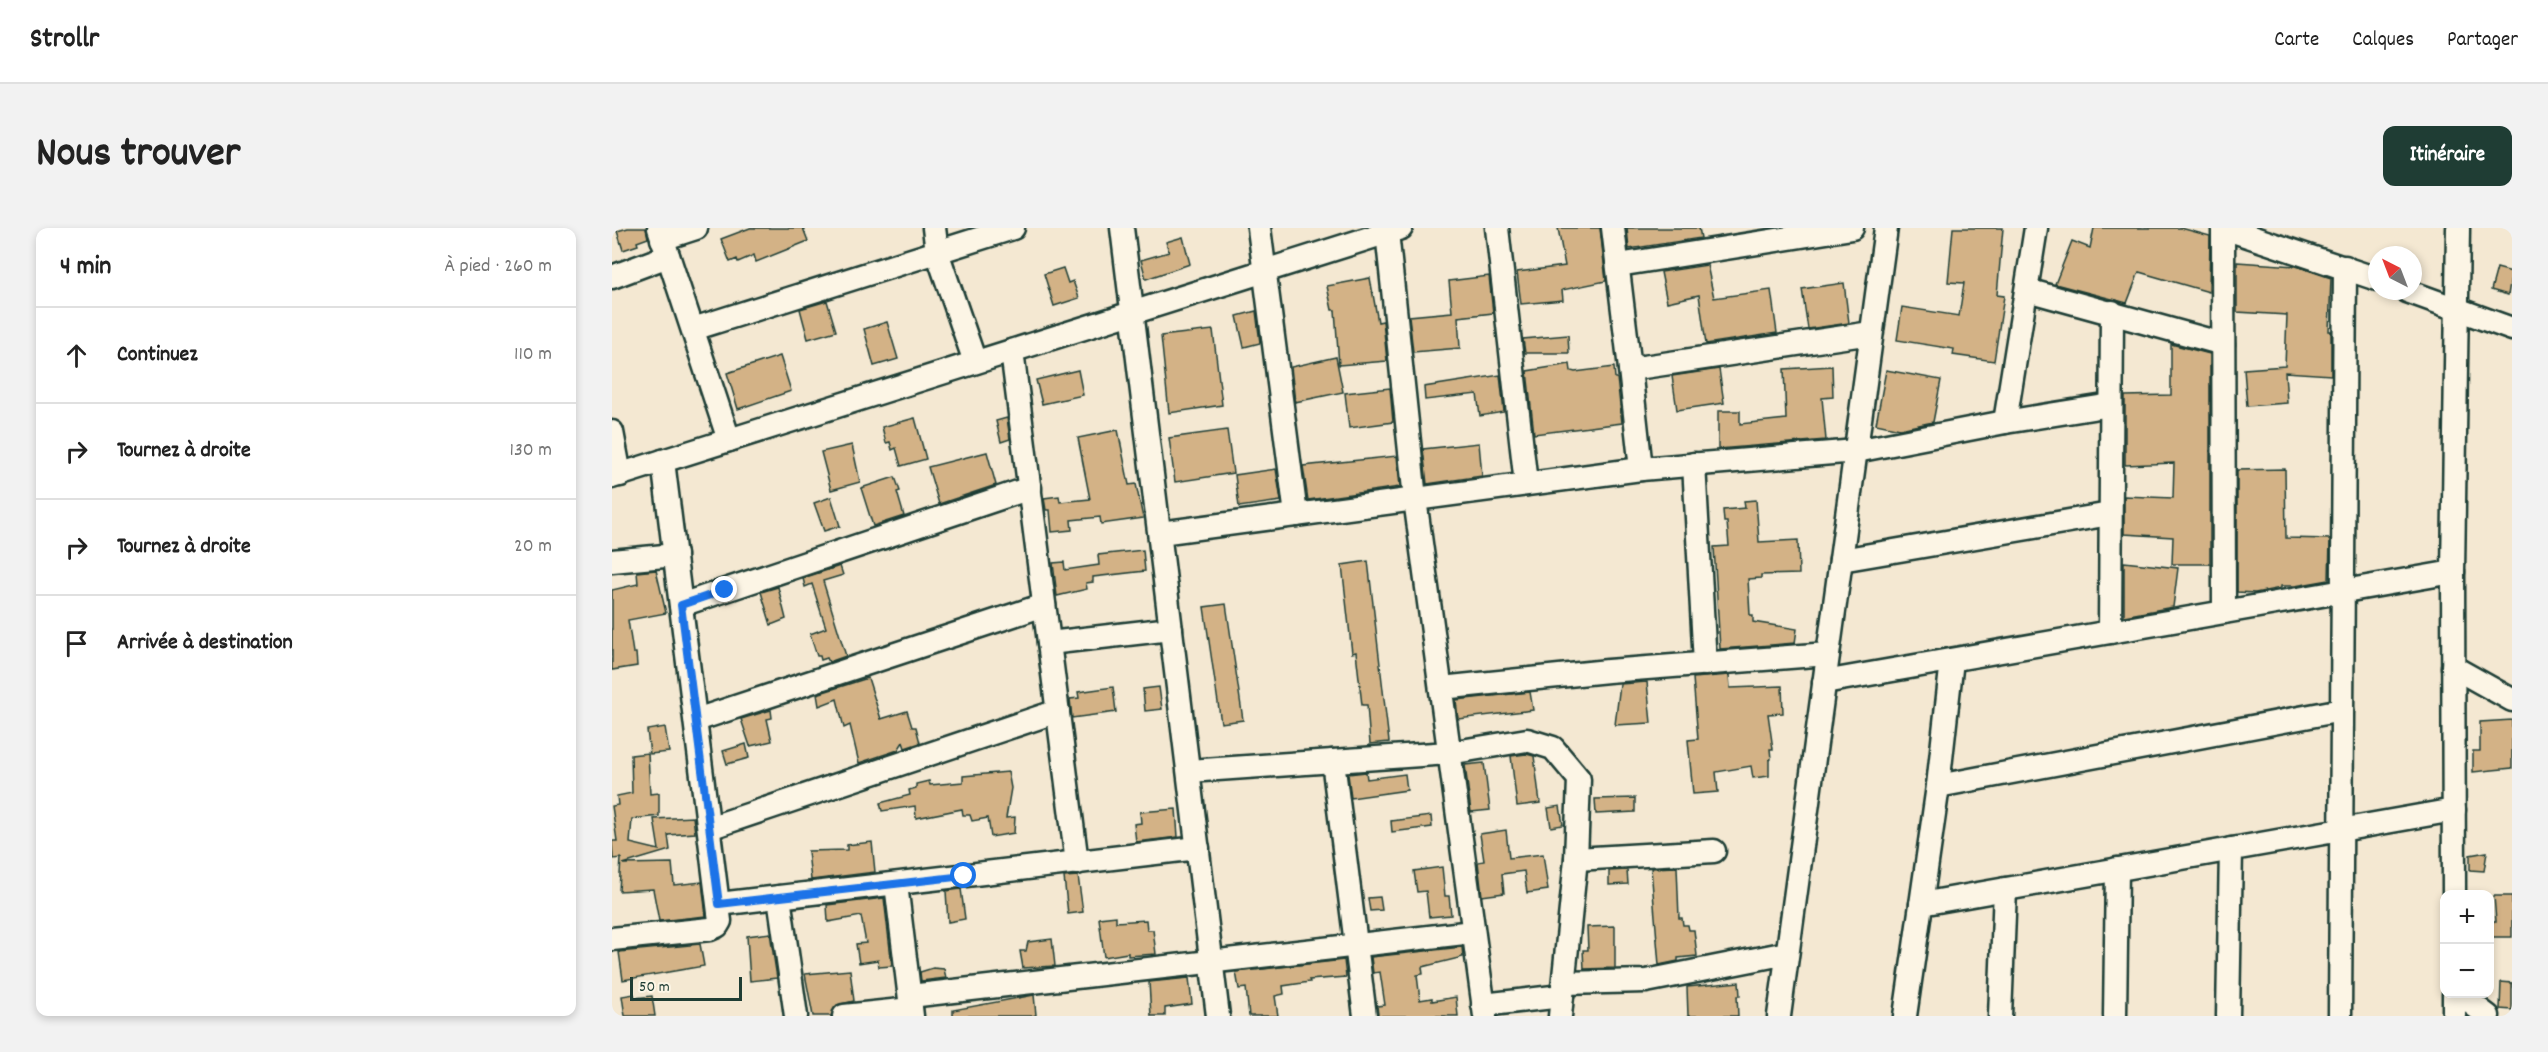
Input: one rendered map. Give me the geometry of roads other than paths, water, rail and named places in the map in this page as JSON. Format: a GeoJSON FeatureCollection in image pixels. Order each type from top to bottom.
{"type":"FeatureCollection","features":[{"type":"Feature","properties":{"kind":"street"},"geometry":{"type":"LineString","coordinates":[[612,277],[663,241],[696,228]]}},
{"type":"Feature","properties":{"kind":"street"},"geometry":{"type":"LineString","coordinates":[[934,228],[937,252],[975,362]]}},
{"type":"Feature","properties":{"kind":"street"},"geometry":{"type":"LineString","coordinates":[[693,329],[1013,228]]}},
{"type":"Feature","properties":{"kind":"street"},"geometry":{"type":"LineString","coordinates":[[1122,228],[1218,1016]]}},
{"type":"Feature","properties":{"kind":"street"},"geometry":{"type":"LineString","coordinates":[[1258,228],[1266,270],[1296,515]]}},
{"type":"Feature","properties":{"kind":"street"},"geometry":{"type":"LineString","coordinates":[[1497,228],[1526,484]]}},
{"type":"Feature","properties":{"kind":"street"},"geometry":{"type":"LineString","coordinates":[[1613,228],[1641,469]]}},
{"type":"Feature","properties":{"kind":"street"},"geometry":{"type":"LineString","coordinates":[[1618,265],[1852,228]]}},
{"type":"Feature","properties":{"kind":"street"},"geometry":{"type":"LineString","coordinates":[[1779,1016],[1886,228]]}},
{"type":"Feature","properties":{"kind":"street"},"geometry":{"type":"LineString","coordinates":[[2005,422],[2036,228]]}},
{"type":"Feature","properties":{"kind":"street"},"geometry":{"type":"LineString","coordinates":[[2224,612],[2224,228],[2368,276]]}},
{"type":"Feature","properties":{"kind":"street"},"geometry":{"type":"LineString","coordinates":[[2454,890],[2453,572],[2458,228]]}},
{"type":"Feature","properties":{"kind":"street"},"geometry":{"type":"LineString","coordinates":[[612,432],[616,476],[1394,230],[1415,499],[1484,1010],[1562,998],[1787,953]]}},
{"type":"Feature","properties":{"kind":"street"},"geometry":{"type":"LineString","coordinates":[[663,241],[729,440]]}},
{"type":"Feature","properties":{"kind":"street"},"geometry":{"type":"LineString","coordinates":[[2340,1016],[2345,267]]}},
{"type":"Feature","properties":{"kind":"street"},"geometry":{"type":"LineString","coordinates":[[2027,290],[2223,344]]}},
{"type":"Feature","properties":{"kind":"street"},"geometry":{"type":"LineString","coordinates":[[2422,297],[2512,329]]}},
{"type":"Feature","properties":{"kind":"street"},"geometry":{"type":"LineString","coordinates":[[2110,632],[2112,312]]}},
{"type":"Feature","properties":{"kind":"street"},"geometry":{"type":"LineString","coordinates":[[1630,369],[1871,333]]}},
{"type":"Feature","properties":{"kind":"street"},"geometry":{"type":"LineString","coordinates":[[1012,351],[1077,862]]}},
{"type":"Feature","properties":{"kind":"street"},"geometry":{"type":"LineString","coordinates":[[1160,533],[1641,469],[1856,450],[2111,405]]}},
{"type":"Feature","properties":{"kind":"street"},"geometry":{"type":"LineString","coordinates":[[612,939],[710,929],[717,926],[720,921],[663,461]]}},
{"type":"Feature","properties":{"kind":"street"},"geometry":{"type":"LineString","coordinates":[[1694,464],[1705,664]]}},
{"type":"Feature","properties":{"kind":"street"},"geometry":{"type":"LineString","coordinates":[[681,605],[1030,488]]}},
{"type":"Feature","properties":{"kind":"street"},"geometry":{"type":"LineString","coordinates":[[1841,560],[2110,514]]}},
{"type":"Feature","properties":{"kind":"street"},"geometry":{"type":"LineString","coordinates":[[612,561],[675,555]]}},
{"type":"Feature","properties":{"kind":"street"},"geometry":{"type":"LineString","coordinates":[[1824,682],[2453,572]]}},
{"type":"Feature","properties":{"kind":"street"},"geometry":{"type":"LineString","coordinates":[[696,720],[1044,604]]}},
{"type":"Feature","properties":{"kind":"street"},"geometry":{"type":"LineString","coordinates":[[1049,643],[1171,629]]}},
{"type":"Feature","properties":{"kind":"street"},"geometry":{"type":"LineString","coordinates":[[1441,688],[1828,654]]}},
{"type":"Feature","properties":{"kind":"street"},"geometry":{"type":"LineString","coordinates":[[1905,1016],[1938,786],[1952,660]]}},
{"type":"Feature","properties":{"kind":"street"},"geometry":{"type":"LineString","coordinates":[[2453,667],[2512,700]]}},
{"type":"Feature","properties":{"kind":"street"},"geometry":{"type":"LineString","coordinates":[[1938,786],[2342,710]]}},
{"type":"Feature","properties":{"kind":"street"},"geometry":{"type":"LineString","coordinates":[[709,828],[1058,711]]}},
{"type":"Feature","properties":{"kind":"street"},"geometry":{"type":"LineString","coordinates":[[1189,771],[1449,753],[1527,740],[1553,748],[1579,779],[1576,859],[1562,998]]}},
{"type":"Feature","properties":{"kind":"street"},"geometry":{"type":"LineString","coordinates":[[1334,760],[1365,1016]]}},
{"type":"Feature","properties":{"kind":"street"},"geometry":{"type":"LineString","coordinates":[[1921,904],[2454,810]]}},
{"type":"Feature","properties":{"kind":"street"},"geometry":{"type":"LineString","coordinates":[[719,904],[1198,848]]}},
{"type":"Feature","properties":{"kind":"street"},"geometry":{"type":"LineString","coordinates":[[2228,1016],[2231,849]]}},
{"type":"Feature","properties":{"kind":"street"},"geometry":{"type":"LineString","coordinates":[[1576,859],[1714,851]]}},
{"type":"Feature","properties":{"kind":"street"},"geometry":{"type":"LineString","coordinates":[[2115,1016],[2117,869]]}},
{"type":"Feature","properties":{"kind":"street"},"geometry":{"type":"LineString","coordinates":[[896,884],[911,1007]]}},
{"type":"Feature","properties":{"kind":"street"},"geometry":{"type":"LineString","coordinates":[[2000,1016],[2005,889]]}},
{"type":"Feature","properties":{"kind":"street"},"geometry":{"type":"LineString","coordinates":[[779,897],[796,1016]]}},
{"type":"Feature","properties":{"kind":"street"},"geometry":{"type":"LineString","coordinates":[[844,1016],[1212,962],[1473,932]]}},
{"type":"Feature","properties":{"kind":"street"},"geometry":{"type":"LineString","coordinates":[[2454,998],[2454,1016]]}},
{"type":"Feature","properties":{"kind":"street"},"geometry":{"type":"LineString","coordinates":[[2465,998],[2488,1016]]}}]}
